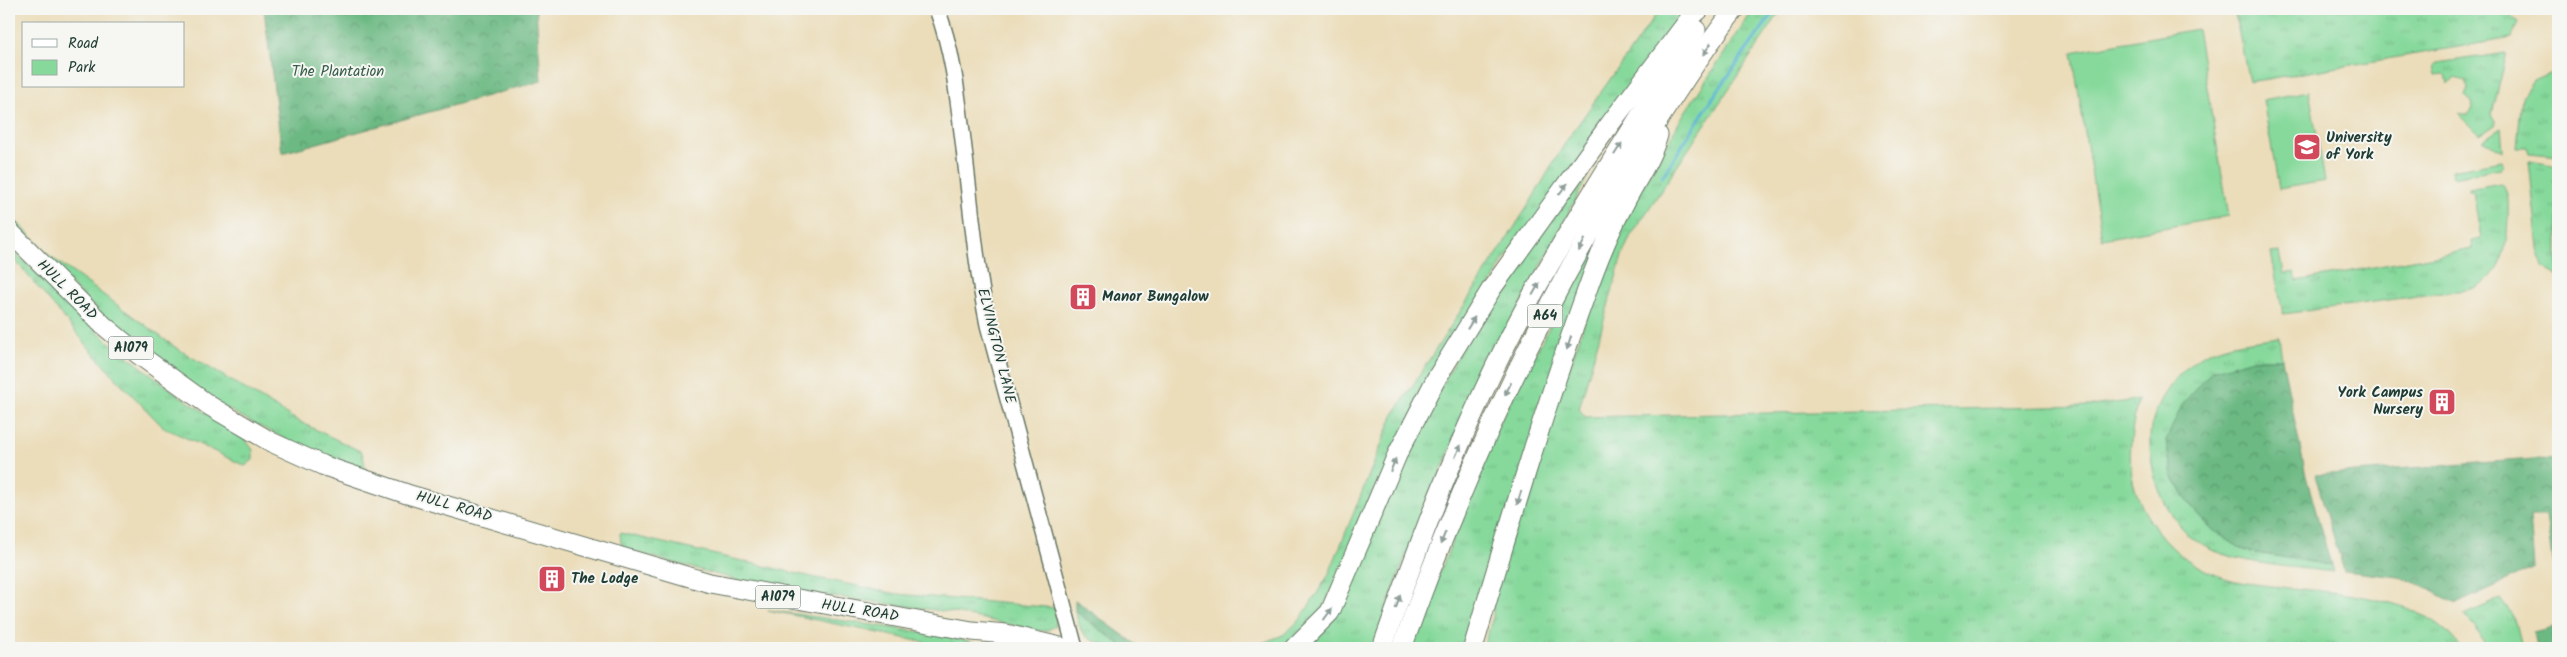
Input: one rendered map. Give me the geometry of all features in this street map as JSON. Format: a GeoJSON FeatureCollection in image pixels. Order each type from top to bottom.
{"type":"FeatureCollection","features":[{"type":"Feature","properties":{"kind":"highway"},"geometry":{"type":"LineString","coordinates":[[1294,648],[1330,612],[1397,455],[1436,379],[1492,288],[1610,124],[1691,17],[1700,9]]}},
{"type":"Feature","properties":{"kind":"highway","name":"A64"},"geometry":{"type":"LineString","coordinates":[[1382,648],[1409,570],[1452,465],[1524,312],[1611,159],[1711,9]]}},
{"type":"Feature","properties":{"kind":"highway","name":"A64"},"geometry":{"type":"LineString","coordinates":[[1402,648],[1464,487],[1500,406],[1587,237],[1668,105],[1735,9]]}},
{"type":"Feature","properties":{"kind":"highway"},"geometry":{"type":"LineString","coordinates":[[1473,648],[1491,583],[1585,296],[1625,202],[1653,152],[1668,105]]}},
{"type":"Feature","properties":{"kind":"highway","name":"HULL ROAD"},"geometry":{"type":"LineString","coordinates":[[9,231],[103,325],[138,354],[210,406],[271,442],[322,465],[399,491],[710,583],[972,631],[1006,634],[1064,648]]}},
{"type":"Feature","properties":{"kind":"highway","name":"HULL ROAD"},"geometry":{"type":"LineString","coordinates":[[972,631],[1002,648]]}},
{"type":"Feature","properties":{"kind":"main road","name":"ELVINGTON LANE"},"geometry":{"type":"LineString","coordinates":[[937,9],[947,37],[956,81],[979,278],[988,325],[1075,648]]}},
{"type":"Feature","properties":{"kind":"green space","name":"The Plantation"},"geometry":{"type":"Polygon","coordinates":[[[264,9],[536,9],[541,81],[282,153],[264,9]]]}},
{"type":"Feature","properties":{"kind":"green space"},"geometry":{"type":"Polygon","coordinates":[[[1660,9],[1692,9],[1503,261],[1321,611],[1303,632],[1282,648],[1249,648],[1283,635],[1300,620],[1328,576],[1393,416],[1528,206],[1567,140],[1660,9]]]}},
{"type":"Feature","properties":{"kind":"green space"},"geometry":{"type":"Polygon","coordinates":[[[1754,9],[1782,9],[1630,237],[1622,256],[1579,409],[1585,417],[2091,406],[2138,400],[2130,451],[2133,482],[2138,498],[2156,529],[2183,556],[2216,575],[2241,582],[2360,596],[2391,603],[2419,613],[2442,628],[2460,648],[1483,648],[1493,617],[1493,591],[1606,260],[1637,197],[1685,112],[1754,9]]]}},
{"type":"Feature","properties":{"kind":"green space"},"geometry":{"type":"Polygon","coordinates":[[[2234,9],[2509,9],[2508,12],[2518,22],[2512,38],[2249,82],[2234,9]]]}},
{"type":"Feature","properties":{"kind":"green space"},"geometry":{"type":"Polygon","coordinates":[[[2197,29],[2229,216],[2102,239],[2072,52],[2197,29]]]}},
{"type":"Feature","properties":{"kind":"green space"},"geometry":{"type":"Polygon","coordinates":[[[2507,53],[2492,114],[2496,121],[2495,125],[2480,135],[2458,113],[2468,115],[2473,108],[2472,102],[2465,96],[2468,89],[2465,80],[2455,77],[2448,85],[2446,75],[2435,76],[2433,66],[2437,63],[2507,53]]]}},
{"type":"Feature","properties":{"kind":"green space"},"geometry":{"type":"Polygon","coordinates":[[[2558,70],[2558,156],[2529,153],[2527,147],[2517,147],[2522,97],[2533,81],[2558,70]]]}},
{"type":"Feature","properties":{"kind":"green space"},"geometry":{"type":"Polygon","coordinates":[[[2309,91],[2325,181],[2279,189],[2263,100],[2309,91]]]}},
{"type":"Feature","properties":{"kind":"green space"},"geometry":{"type":"Polygon","coordinates":[[[2501,128],[2503,151],[2483,140],[2501,128]]]}},
{"type":"Feature","properties":{"kind":"green space"},"geometry":{"type":"Polygon","coordinates":[[[2501,161],[2503,165],[2501,168],[2453,177],[2452,170],[2501,161]]]}},
{"type":"Feature","properties":{"kind":"green space"},"geometry":{"type":"Polygon","coordinates":[[[2529,161],[2558,166],[2558,278],[2543,266],[2538,248],[2529,161]]]}},
{"type":"Feature","properties":{"kind":"green space"},"geometry":{"type":"Polygon","coordinates":[[[1584,168],[1590,172],[1490,366],[1443,465],[1402,566],[1374,648],[1305,648],[1317,639],[1334,618],[1413,439],[1468,337],[1584,168]]]}},
{"type":"Feature","properties":{"kind":"green space"},"geometry":{"type":"Polygon","coordinates":[[[2501,183],[2506,191],[2508,204],[2504,250],[2497,269],[2482,284],[2471,289],[2283,314],[2271,253],[2280,252],[2284,274],[2294,272],[2297,281],[2473,249],[2472,241],[2481,239],[2473,191],[2468,191],[2468,189],[2501,183]]]}},
{"type":"Feature","properties":{"kind":"green space"},"geometry":{"type":"Polygon","coordinates":[[[1619,194],[1464,648],[1410,648],[1498,425],[1619,194]]]}},
{"type":"Feature","properties":{"kind":"green space"},"geometry":{"type":"Polygon","coordinates":[[[9,214],[50,256],[175,347],[298,421],[362,452],[367,475],[295,444],[249,421],[158,363],[92,305],[9,223],[9,214]]]}},
{"type":"Feature","properties":{"kind":"green space"},"geometry":{"type":"Polygon","coordinates":[[[9,247],[109,342],[177,394],[245,439],[253,450],[253,460],[245,466],[163,427],[107,369],[9,253],[9,247]]]}},
{"type":"Feature","properties":{"kind":"green space"},"geometry":{"type":"Polygon","coordinates":[[[2279,337],[2282,359],[2253,359],[2166,440],[2172,476],[2192,508],[2214,531],[2245,551],[2331,565],[2333,572],[2264,564],[2228,556],[2213,550],[2188,534],[2178,523],[2162,497],[2156,482],[2150,452],[2152,425],[2161,401],[2176,379],[2195,361],[2213,350],[2241,342],[2279,337]]]}},
{"type":"Feature","properties":{"kind":"green space"},"geometry":{"type":"Polygon","coordinates":[[[2253,359],[2282,359],[2306,476],[2331,565],[2245,551],[2214,531],[2192,508],[2172,476],[2166,440],[2183,403],[2212,371],[2253,359]]]}},
{"type":"Feature","properties":{"kind":"green space"},"geometry":{"type":"Polygon","coordinates":[[[2534,459],[2558,460],[2558,564],[2553,566],[2546,516],[2530,516],[2534,568],[2456,604],[2424,586],[2399,577],[2344,571],[2315,475],[2534,459]]]}},
{"type":"Feature","properties":{"kind":"green space"},"geometry":{"type":"Polygon","coordinates":[[[620,533],[812,577],[897,594],[1057,608],[1055,626],[1048,630],[1040,631],[950,612],[762,587],[624,549],[620,533]]]}},
{"type":"Feature","properties":{"kind":"green space"},"geometry":{"type":"Polygon","coordinates":[[[2501,599],[2515,619],[2522,648],[2487,648],[2476,628],[2464,615],[2501,599]]]}},
{"type":"Feature","properties":{"kind":"green space"},"geometry":{"type":"Polygon","coordinates":[[[1075,600],[1141,648],[1125,648],[1075,611],[1075,600]]]}},
{"type":"Feature","properties":{"kind":"green space"},"geometry":{"type":"Polygon","coordinates":[[[768,610],[942,635],[992,648],[952,648],[768,610]]]}},
{"type":"Feature","properties":{"kind":"green space"},"geometry":{"type":"Polygon","coordinates":[[[1075,611],[1125,648],[1108,646],[1084,635],[1075,611]]]}},
{"type":"Feature","properties":{"kind":"green space"},"geometry":{"type":"Polygon","coordinates":[[[2558,626],[2558,648],[2536,648],[2533,632],[2558,626]]]}},
{"type":"Feature","properties":{"kind":"waterway"},"geometry":{"type":"LineString","coordinates":[[1662,177],[1714,96],[1776,9]]}},
{"type":"Feature","properties":{"kind":"place","name":"University of York"},"geometry":{"type":"Point","coordinates":[2307,147]}},
{"type":"Feature","properties":{"kind":"place","name":"Manor Bungalow"},"geometry":{"type":"Point","coordinates":[1083,297]}},
{"type":"Feature","properties":{"kind":"place","name":"York Campus Nursery"},"geometry":{"type":"Point","coordinates":[2442,402]}},
{"type":"Feature","properties":{"kind":"place","name":"The Lodge"},"geometry":{"type":"Point","coordinates":[552,579]}}]}
